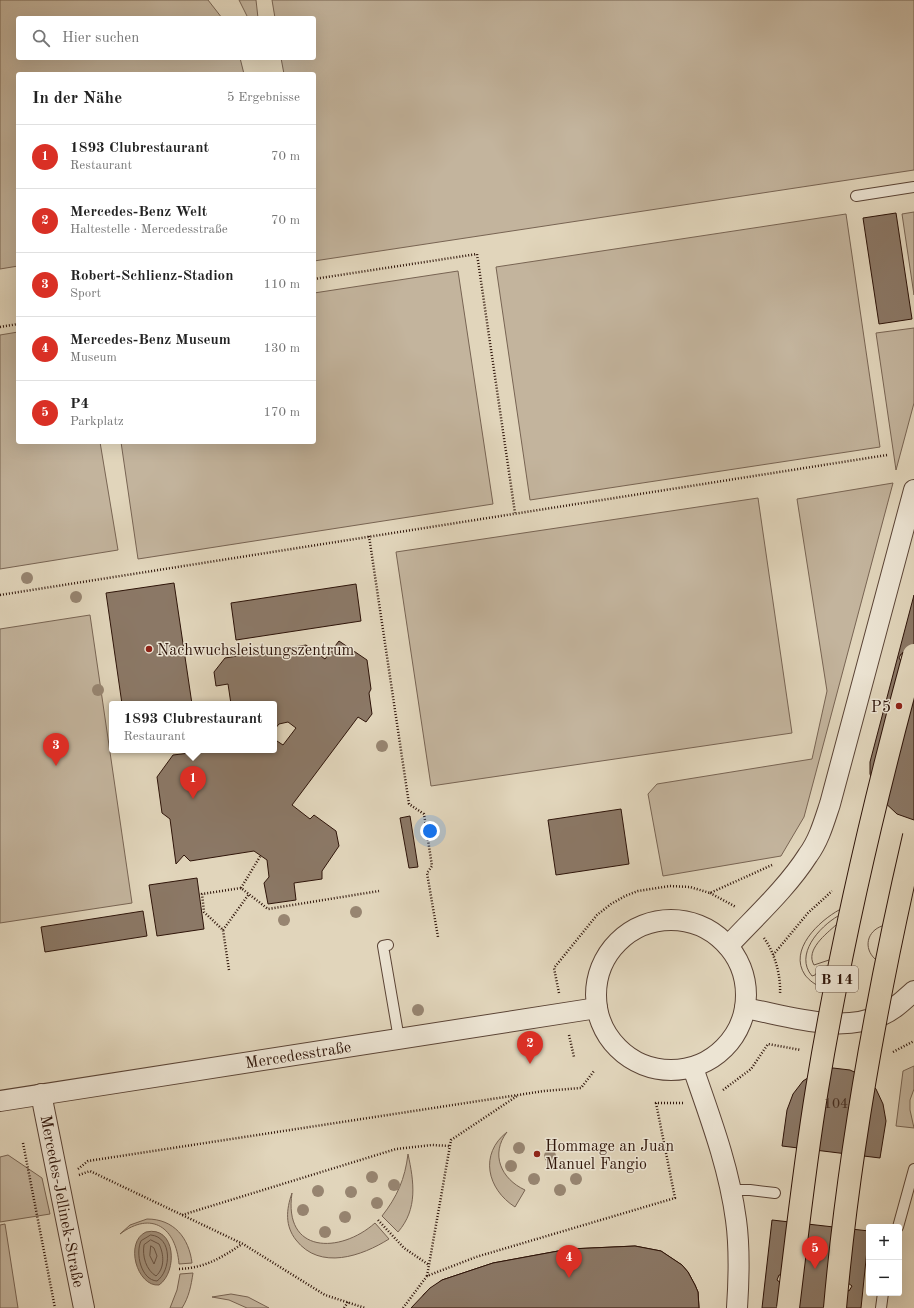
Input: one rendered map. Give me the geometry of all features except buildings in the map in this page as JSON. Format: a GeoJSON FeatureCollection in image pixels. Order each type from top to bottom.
{"type":"FeatureCollection","features":[{"type":"Feature","properties":{"kind":"highway","name":"B 14"},"geometry":{"type":"LineString","coordinates":[[788,1308],[804,1173],[838,975],[868,833],[914,655]]}},
{"type":"Feature","properties":{"kind":"highway","name":"B 14"},"geometry":{"type":"LineString","coordinates":[[835,1308],[849,1183],[867,1069],[880,994],[914,836]]}},
{"type":"Feature","properties":{"kind":"street"},"geometry":{"type":"LineString","coordinates":[[728,946],[800,866],[821,832],[830,804],[914,490]]}},
{"type":"Feature","properties":{"kind":"street"},"geometry":{"type":"LineString","coordinates":[[671,920],[696,924],[714,933],[728,946],[738,960],[744,975],[746,991],[745,1008],[741,1024],[733,1039],[708,1061],[693,1068],[680,1070],[655,1069],[631,1059],[617,1047],[605,1032],[597,1008],[597,982],[606,957],[622,937],[645,924],[671,920]]}},
{"type":"Feature","properties":{"kind":"street"},"geometry":{"type":"LineString","coordinates":[[745,1008],[821,1022],[842,1024],[861,1022],[882,1015],[899,1005],[914,991]]}},
{"type":"Feature","properties":{"kind":"street","name":"Mercedesstraße"},"geometry":{"type":"LineString","coordinates":[[0,1101],[597,1008]]}},
{"type":"Feature","properties":{"kind":"street"},"geometry":{"type":"LineString","coordinates":[[693,1068],[716,1134],[731,1190],[738,1245],[737,1308]]}},
{"type":"Feature","properties":{"kind":"street","name":"Mercedes-Jellinek-Straße"},"geometry":{"type":"LineString","coordinates":[[41,1094],[84,1308]]}},
{"type":"Feature","properties":{"kind":"lane"},"geometry":{"type":"LineString","coordinates":[[856,196],[914,187]]}},
{"type":"Feature","properties":{"kind":"lane"},"geometry":{"type":"LineString","coordinates":[[388,945],[382,946],[398,1039]]}},
{"type":"Feature","properties":{"kind":"lane"},"geometry":{"type":"LineString","coordinates":[[899,1224],[914,1169]]}},
{"type":"Feature","properties":{"kind":"lane"},"geometry":{"type":"LineString","coordinates":[[731,1190],[750,1190],[776,1193]]}},
{"type":"Feature","properties":{"kind":"lane"},"geometry":{"type":"LineString","coordinates":[[880,1308],[882,1296]]}},
{"type":"Feature","properties":{"kind":"path"},"geometry":{"type":"LineString","coordinates":[[316,279],[477,254],[515,513]]}},
{"type":"Feature","properties":{"kind":"path"},"geometry":{"type":"LineString","coordinates":[[0,326],[16,324]]}},
{"type":"Feature","properties":{"kind":"path"},"geometry":{"type":"LineString","coordinates":[[0,595],[887,455]]}},
{"type":"Feature","properties":{"kind":"path"},"geometry":{"type":"LineString","coordinates":[[369,536],[409,804],[424,814],[432,866],[427,874],[438,937]]}},
{"type":"Feature","properties":{"kind":"path"},"geometry":{"type":"LineString","coordinates":[[241,888],[261,855]]}},
{"type":"Feature","properties":{"kind":"path"},"geometry":{"type":"LineString","coordinates":[[710,893],[775,864]]}},
{"type":"Feature","properties":{"kind":"path"},"geometry":{"type":"LineString","coordinates":[[554,968],[597,915],[611,904],[625,896],[638,891],[670,886],[690,887],[710,893],[737,908],[752,921],[766,941],[773,955],[779,976],[779,1014],[768,1044]]}},
{"type":"Feature","properties":{"kind":"path"},"geometry":{"type":"LineString","coordinates":[[229,970],[223,930],[204,912],[202,894],[241,888],[268,909],[378,891]]}},
{"type":"Feature","properties":{"kind":"path"},"geometry":{"type":"LineString","coordinates":[[223,930],[249,894]]}},
{"type":"Feature","properties":{"kind":"path"},"geometry":{"type":"LineString","coordinates":[[76,1177],[76,1171],[88,1160],[544,1091],[581,1088],[594,1071]]}},
{"type":"Feature","properties":{"kind":"path"},"geometry":{"type":"LineString","coordinates":[[403,1308],[427,1276],[451,1140],[519,1095]]}},
{"type":"Feature","properties":{"kind":"path"},"geometry":{"type":"LineString","coordinates":[[427,1276],[476,1257],[675,1198],[656,1103]]}},
{"type":"Feature","properties":{"kind":"path"},"geometry":{"type":"LineString","coordinates":[[23,1143],[55,1308]]}},
{"type":"Feature","properties":{"kind":"path"},"geometry":{"type":"LineString","coordinates":[[181,1215],[396,1149],[432,1145],[450,1146]]}},
{"type":"Feature","properties":{"kind":"path"},"geometry":{"type":"LineString","coordinates":[[90,1171],[243,1244],[325,1295],[365,1308]]}},
{"type":"Feature","properties":{"kind":"path"},"geometry":{"type":"LineString","coordinates":[[378,1220],[404,1248],[429,1265]]}},
{"type":"Feature","properties":{"kind":"path"},"geometry":{"type":"LineString","coordinates":[[179,1269],[199,1268],[221,1258],[243,1244]]}},
{"type":"Feature","properties":{"kind":"path"},"geometry":{"type":"LineString","coordinates":[[344,1308],[348,1302]]}},
{"type":"Feature","properties":{"kind":"shaded area"},"geometry":{"type":"Polygon","coordinates":[[[0,0],[208,0],[220,16],[16,16],[16,60],[240,60],[244,72],[16,72],[16,266],[0,269],[0,0]]]}},
{"type":"Feature","properties":{"kind":"shaded area"},"geometry":{"type":"Polygon","coordinates":[[[239,0],[256,0],[258,16],[247,16],[239,0]]]}},
{"type":"Feature","properties":{"kind":"shaded area"},"geometry":{"type":"Polygon","coordinates":[[[272,0],[914,0],[914,170],[316,261],[316,72],[284,72],[281,60],[316,60],[316,16],[275,16],[272,0]]]}},
{"type":"Feature","properties":{"kind":"shaded area"},"geometry":{"type":"Polygon","coordinates":[[[914,212],[914,295],[902,214],[914,212]]]}},
{"type":"Feature","properties":{"kind":"shaded area"},"geometry":{"type":"Polygon","coordinates":[[[846,214],[880,447],[530,500],[496,267],[846,214]]]}},
{"type":"Feature","properties":{"kind":"shaded area"},"geometry":{"type":"Polygon","coordinates":[[[458,271],[493,504],[138,559],[121,444],[316,444],[316,293],[458,271]]]}},
{"type":"Feature","properties":{"kind":"shaded area"},"geometry":{"type":"Polygon","coordinates":[[[914,328],[914,403],[896,470],[876,333],[914,328]]]}},
{"type":"Feature","properties":{"kind":"shaded area"},"geometry":{"type":"Polygon","coordinates":[[[16,332],[16,444],[100,444],[118,550],[0,569],[0,335],[16,332]]]}},
{"type":"Feature","properties":{"kind":"shaded area"},"geometry":{"type":"Polygon","coordinates":[[[893,483],[804,817],[781,856],[663,876],[648,794],[657,784],[812,759],[827,691],[797,499],[893,483]]]}},
{"type":"Feature","properties":{"kind":"shaded area"},"geometry":{"type":"Polygon","coordinates":[[[758,498],[792,733],[431,786],[396,552],[758,498]]]}},
{"type":"Feature","properties":{"kind":"shaded area"},"geometry":{"type":"Polygon","coordinates":[[[90,615],[132,903],[0,923],[0,629],[90,615]]]}},
{"type":"Feature","properties":{"kind":"shaded area"},"geometry":{"type":"Polygon","coordinates":[[[914,1066],[914,1089],[910,1100],[910,1110],[914,1128],[896,1126],[903,1071],[914,1066]]]}},
{"type":"Feature","properties":{"kind":"shaded area"},"geometry":{"type":"Polygon","coordinates":[[[507,1132],[499,1149],[501,1165],[504,1173],[525,1190],[515,1207],[505,1200],[498,1191],[490,1171],[492,1150],[507,1132]]]}},
{"type":"Feature","properties":{"kind":"shaded area"},"geometry":{"type":"Polygon","coordinates":[[[408,1154],[413,1185],[412,1205],[409,1214],[398,1232],[382,1216],[400,1187],[405,1172],[408,1154]]]}},
{"type":"Feature","properties":{"kind":"shaded area"},"geometry":{"type":"Polygon","coordinates":[[[8,1155],[42,1178],[50,1214],[0,1222],[0,1157],[8,1155]]]}},
{"type":"Feature","properties":{"kind":"shaded area"},"geometry":{"type":"Polygon","coordinates":[[[292,1193],[292,1213],[296,1228],[305,1237],[317,1242],[331,1243],[346,1240],[361,1233],[375,1223],[389,1239],[366,1251],[341,1258],[329,1258],[306,1250],[292,1235],[288,1223],[288,1212],[292,1193]]]}},
{"type":"Feature","properties":{"kind":"shaded area"},"geometry":{"type":"Polygon","coordinates":[[[147,1219],[165,1222],[172,1226],[184,1238],[188,1246],[192,1263],[179,1264],[177,1251],[173,1241],[167,1232],[160,1226],[152,1223],[142,1224],[132,1227],[120,1234],[130,1225],[147,1219]]]}},
{"type":"Feature","properties":{"kind":"shaded area"},"geometry":{"type":"Polygon","coordinates":[[[5,1224],[18,1308],[0,1308],[0,1225],[5,1224]]]}},
{"type":"Feature","properties":{"kind":"shaded area"},"geometry":{"type":"Polygon","coordinates":[[[193,1273],[189,1291],[182,1308],[170,1308],[177,1290],[180,1274],[193,1273]]]}},
{"type":"Feature","properties":{"kind":"shaded area"},"geometry":{"type":"Polygon","coordinates":[[[231,1294],[248,1297],[269,1308],[247,1308],[229,1300],[212,1297],[231,1294]]]}},
{"type":"Feature","properties":{"kind":"water"},"geometry":{"type":"Polygon","coordinates":[[[146,1232],[156,1232],[163,1236],[168,1242],[171,1251],[169,1270],[165,1279],[159,1285],[151,1284],[145,1279],[139,1272],[136,1263],[136,1245],[139,1237],[146,1232]]]}},
{"type":"Feature","properties":{"kind":"pier"},"geometry":{"type":"Polygon","coordinates":[[[886,886],[905,886],[914,888],[914,955],[894,974],[870,989],[852,994],[829,995],[815,991],[808,986],[822,914],[845,899],[869,889],[886,886]]]}},
{"type":"Feature","properties":{"kind":"place","name":"Nachwuchsleistungszentrum"},"geometry":{"type":"Point","coordinates":[149,649]}},
{"type":"Feature","properties":{"kind":"place","name":"P5"},"geometry":{"type":"Point","coordinates":[899,706]}},
{"type":"Feature","properties":{"kind":"place","name":"Robert-Schlienz-Stadion"},"geometry":{"type":"Point","coordinates":[56,766]}},
{"type":"Feature","properties":{"kind":"place","name":"1893 Clubrestaurant"},"geometry":{"type":"Point","coordinates":[193,799]}},
{"type":"Feature","properties":{"kind":"place","name":"Mercedes-Benz Welt"},"geometry":{"type":"Point","coordinates":[530,1064]}},
{"type":"Feature","properties":{"kind":"place","name":"Hommage an Juan Manuel Fangio"},"geometry":{"type":"Point","coordinates":[537,1154]}},
{"type":"Feature","properties":{"kind":"place","name":"P4"},"geometry":{"type":"Point","coordinates":[815,1269]}},
{"type":"Feature","properties":{"kind":"place","name":"Mercedes-Benz Museum"},"geometry":{"type":"Point","coordinates":[569,1278]}}]}
